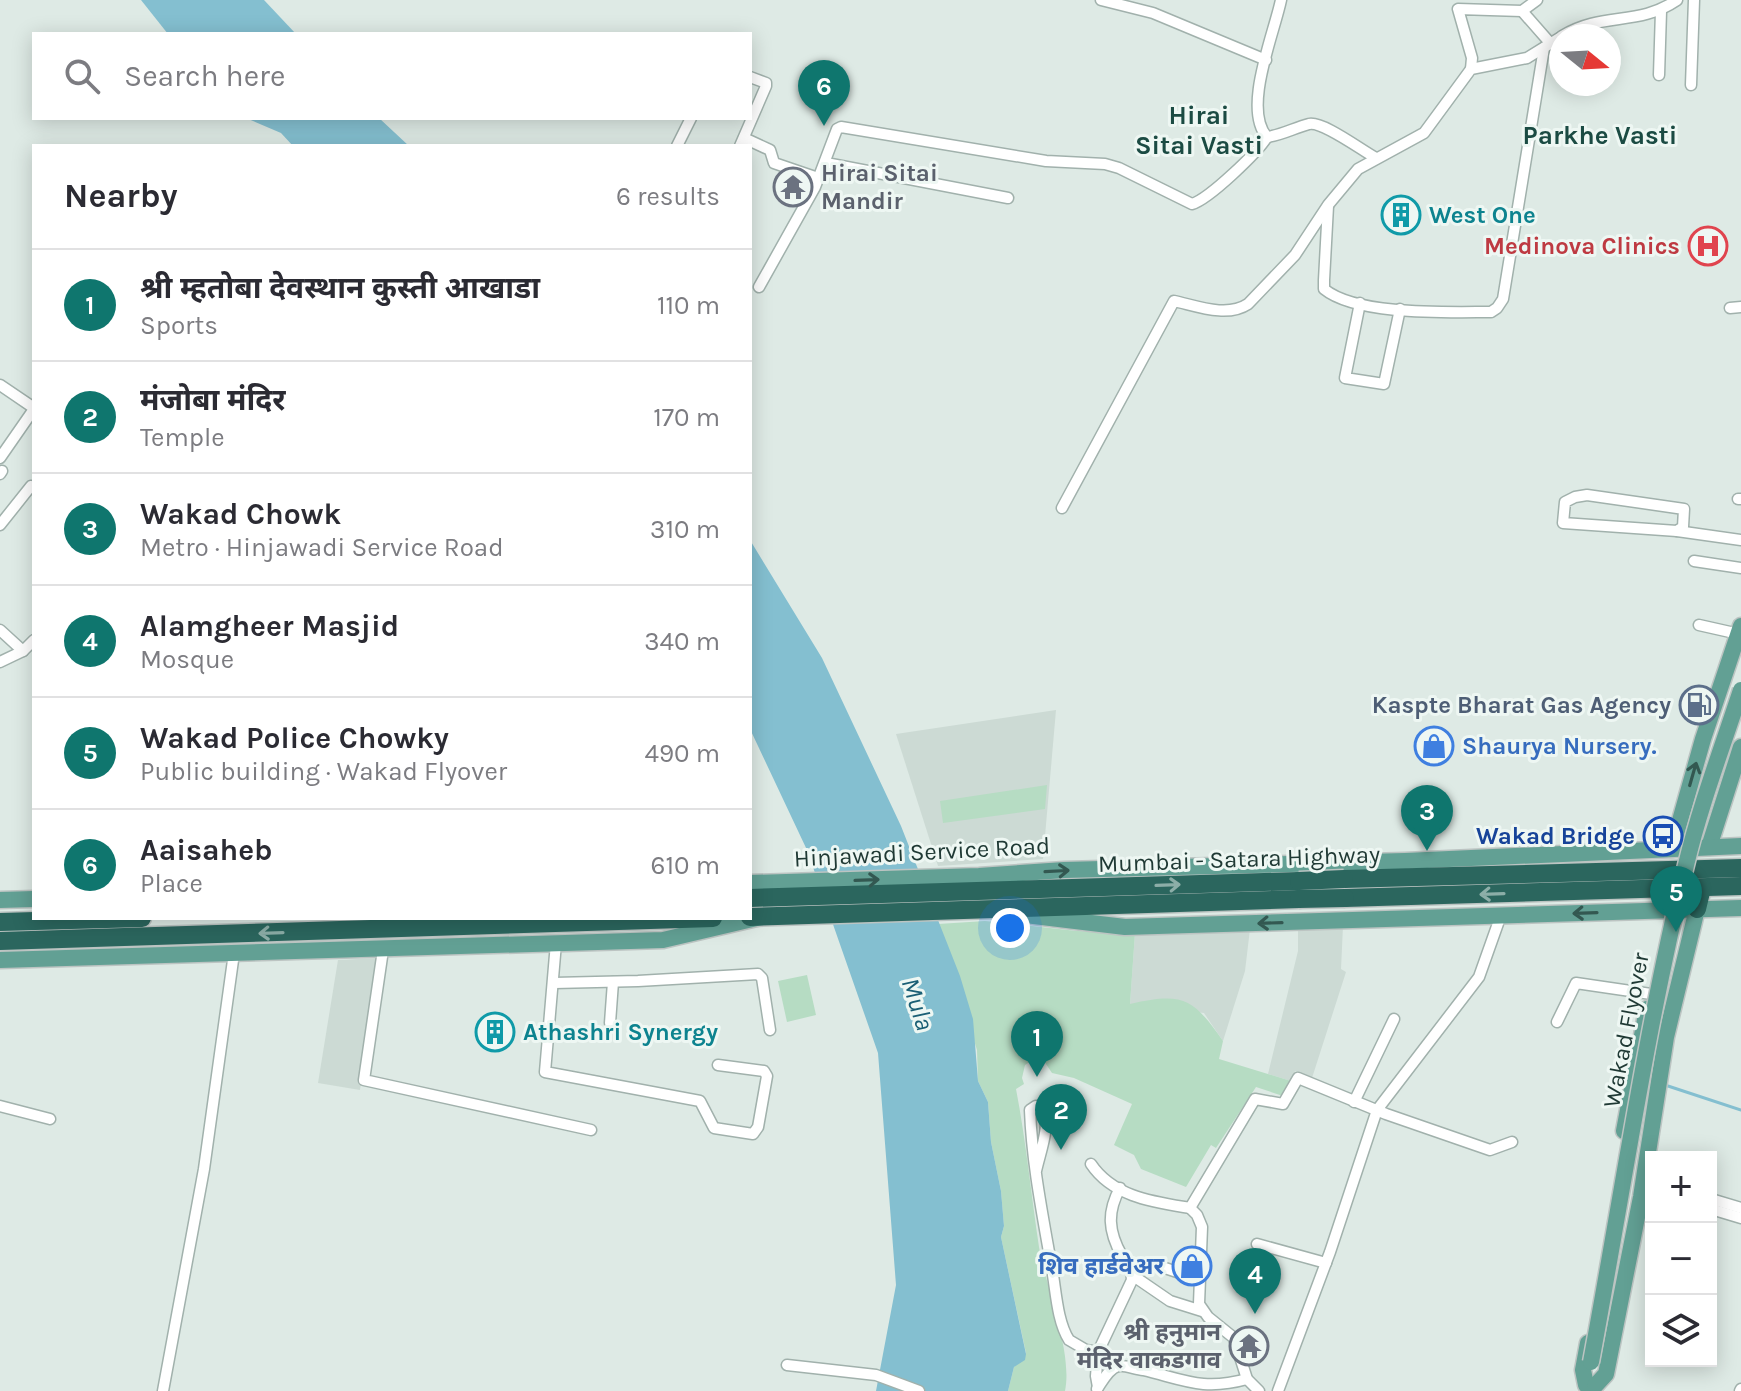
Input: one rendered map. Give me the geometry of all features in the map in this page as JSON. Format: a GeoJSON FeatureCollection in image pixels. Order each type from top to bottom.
{"type":"FeatureCollection","features":[{"type":"Feature","properties":{"kind":"highway","name":"Mumbai - Satara Highway"},"geometry":{"type":"LineString","coordinates":[[1344,889],[1741,868]]}},
{"type":"Feature","properties":{"kind":"highway","name":"Mumbai - Satara Highway"},"geometry":{"type":"LineString","coordinates":[[789,898],[1741,886]]}},
{"type":"Feature","properties":{"kind":"highway"},"geometry":{"type":"LineString","coordinates":[[1697,909],[1702,888]]}},
{"type":"Feature","properties":{"kind":"highway"},"geometry":{"type":"LineString","coordinates":[[752,898],[789,898]]}},
{"type":"Feature","properties":{"kind":"highway"},"geometry":{"type":"LineString","coordinates":[[758,916],[789,898]]}},
{"type":"Feature","properties":{"kind":"highway"},"geometry":{"type":"LineString","coordinates":[[0,922],[71,920]]}},
{"type":"Feature","properties":{"kind":"highway"},"geometry":{"type":"LineString","coordinates":[[0,941],[651,920]]}},
{"type":"Feature","properties":{"kind":"main road"},"geometry":{"type":"LineString","coordinates":[[1672,849],[1703,739],[1740,630]]}},
{"type":"Feature","properties":{"kind":"main road","name":"Wakad Flyover"},"geometry":{"type":"LineString","coordinates":[[1595,1362],[1638,1091],[1686,861],[1741,690]]}},
{"type":"Feature","properties":{"kind":"main road","name":"Wakad Flyover"},"geometry":{"type":"LineString","coordinates":[[1590,1388],[1654,1034],[1704,829],[1741,714]]}},
{"type":"Feature","properties":{"kind":"main road"},"geometry":{"type":"LineString","coordinates":[[1709,847],[1741,747]]}},
{"type":"Feature","properties":{"kind":"main road"},"geometry":{"type":"LineString","coordinates":[[1719,814],[1739,846]]}},
{"type":"Feature","properties":{"kind":"main road","name":"Hinjawadi Service Road"},"geometry":{"type":"LineString","coordinates":[[981,897],[1064,870],[1327,864],[1739,846]]}},
{"type":"Feature","properties":{"kind":"main road"},"geometry":{"type":"LineString","coordinates":[[1310,864],[1319,921]]}},
{"type":"Feature","properties":{"kind":"main road"},"geometry":{"type":"LineString","coordinates":[[1319,921],[1327,864]]}},
{"type":"Feature","properties":{"kind":"main road","name":"Hinjawadi Service Road"},"geometry":{"type":"LineString","coordinates":[[752,884],[789,898]]}},
{"type":"Feature","properties":{"kind":"main road"},"geometry":{"type":"LineString","coordinates":[[981,897],[1051,920],[1125,927],[1741,908]]}},
{"type":"Feature","properties":{"kind":"main road"},"geometry":{"type":"LineString","coordinates":[[0,900],[32,899]]}},
{"type":"Feature","properties":{"kind":"main road"},"geometry":{"type":"LineString","coordinates":[[1651,1151],[1666,1037],[1697,909]]}},
{"type":"Feature","properties":{"kind":"main road"},"geometry":{"type":"LineString","coordinates":[[1645,1200],[1606,1374],[1590,1388],[1583,1370],[1642,1034],[1666,928],[1663,910]]}},
{"type":"Feature","properties":{"kind":"main road"},"geometry":{"type":"LineString","coordinates":[[0,960],[663,940],[742,920]]}},
{"type":"Feature","properties":{"kind":"main road"},"geometry":{"type":"LineString","coordinates":[[1642,1034],[1666,1037]]}},
{"type":"Feature","properties":{"kind":"street"},"geometry":{"type":"LineString","coordinates":[[1101,0],[1153,13],[1266,60]]}},
{"type":"Feature","properties":{"kind":"street"},"geometry":{"type":"LineString","coordinates":[[759,287],[826,163],[837,129],[846,126],[1046,161],[1105,164],[1192,204],[1206,197],[1260,148],[1264,134],[1257,119],[1257,94],[1281,0]]}},
{"type":"Feature","properties":{"kind":"street"},"geometry":{"type":"LineString","coordinates":[[1062,508],[1174,301],[1225,311],[1240,309],[1264,289],[1295,255],[1328,205],[1358,169],[1424,133],[1471,69],[1472,58],[1458,9],[1522,11],[1537,0]]}},
{"type":"Feature","properties":{"kind":"street"},"geometry":{"type":"LineString","coordinates":[[1588,24],[1640,17],[1661,11],[1677,0]]}},
{"type":"Feature","properties":{"kind":"street"},"geometry":{"type":"LineString","coordinates":[[1691,85],[1694,0]]}},
{"type":"Feature","properties":{"kind":"street"},"geometry":{"type":"LineString","coordinates":[[1522,11],[1549,36]]}},
{"type":"Feature","properties":{"kind":"street"},"geometry":{"type":"LineString","coordinates":[[1659,75],[1661,11]]}},
{"type":"Feature","properties":{"kind":"street"},"geometry":{"type":"LineString","coordinates":[[1471,69],[1527,58],[1549,45]]}},
{"type":"Feature","properties":{"kind":"street"},"geometry":{"type":"LineString","coordinates":[[1328,205],[1324,289],[1331,294],[1360,303],[1424,312],[1491,312],[1503,299],[1549,71]]}},
{"type":"Feature","properties":{"kind":"street"},"geometry":{"type":"LineString","coordinates":[[752,78],[766,83],[766,86],[752,119]]}},
{"type":"Feature","properties":{"kind":"street"},"geometry":{"type":"LineString","coordinates":[[678,144],[690,120]]}},
{"type":"Feature","properties":{"kind":"street"},"geometry":{"type":"LineString","coordinates":[[742,142],[751,120]]}},
{"type":"Feature","properties":{"kind":"street"},"geometry":{"type":"LineString","coordinates":[[1264,134],[1279,136],[1313,123],[1324,125],[1376,158]]}},
{"type":"Feature","properties":{"kind":"street"},"geometry":{"type":"LineString","coordinates":[[752,145],[770,150],[774,163],[818,178]]}},
{"type":"Feature","properties":{"kind":"street"},"geometry":{"type":"LineString","coordinates":[[826,163],[1008,198]]}},
{"type":"Feature","properties":{"kind":"street"},"geometry":{"type":"LineString","coordinates":[[1360,303],[1345,378],[1384,384],[1400,309]]}},
{"type":"Feature","properties":{"kind":"street"},"geometry":{"type":"LineString","coordinates":[[0,385],[32,407]]}},
{"type":"Feature","properties":{"kind":"street"},"geometry":{"type":"LineString","coordinates":[[0,458],[32,411]]}},
{"type":"Feature","properties":{"kind":"street"},"geometry":{"type":"LineString","coordinates":[[0,525],[31,486]]}},
{"type":"Feature","properties":{"kind":"street"},"geometry":{"type":"LineString","coordinates":[[1677,531],[1683,527],[1684,509],[1587,495],[1565,502],[1563,523],[1677,531],[1741,540]]}},
{"type":"Feature","properties":{"kind":"street"},"geometry":{"type":"LineString","coordinates":[[1694,561],[1741,568]]}},
{"type":"Feature","properties":{"kind":"street"},"geometry":{"type":"LineString","coordinates":[[1699,625],[1740,630]]}},
{"type":"Feature","properties":{"kind":"street"},"geometry":{"type":"LineString","coordinates":[[0,630],[23,651]]}},
{"type":"Feature","properties":{"kind":"street"},"geometry":{"type":"LineString","coordinates":[[0,662],[23,651],[32,642]]}},
{"type":"Feature","properties":{"kind":"street"},"geometry":{"type":"LineString","coordinates":[[1278,1391],[1326,1263],[1377,1110],[1479,977],[1501,915]]}},
{"type":"Feature","properties":{"kind":"street"},"geometry":{"type":"LineString","coordinates":[[556,943],[544,1068],[550,1074],[700,1101],[714,1128],[753,1134],[758,1127],[767,1076],[764,1071],[718,1065]]}},
{"type":"Feature","properties":{"kind":"street"},"geometry":{"type":"LineString","coordinates":[[383,950],[364,1080],[591,1130]]}},
{"type":"Feature","properties":{"kind":"street"},"geometry":{"type":"LineString","coordinates":[[163,1391],[204,1169],[234,953]]}},
{"type":"Feature","properties":{"kind":"street"},"geometry":{"type":"LineString","coordinates":[[554,983],[758,974],[762,978],[770,1030]]}},
{"type":"Feature","properties":{"kind":"street"},"geometry":{"type":"LineString","coordinates":[[610,1023],[613,982]]}},
{"type":"Feature","properties":{"kind":"street"},"geometry":{"type":"LineString","coordinates":[[1557,1022],[1576,983],[1651,994]]}},
{"type":"Feature","properties":{"kind":"street"},"geometry":{"type":"LineString","coordinates":[[1354,1102],[1394,1019]]}},
{"type":"Feature","properties":{"kind":"street"},"geometry":{"type":"LineString","coordinates":[[1190,1208],[1255,1099],[1283,1104],[1295,1081],[1302,1078],[1354,1102],[1490,1150],[1512,1142]]}},
{"type":"Feature","properties":{"kind":"street"},"geometry":{"type":"LineString","coordinates":[[0,1106],[50,1119]]}},
{"type":"Feature","properties":{"kind":"street"},"geometry":{"type":"LineString","coordinates":[[1036,1171],[1046,1124],[1046,1113],[1036,1106],[1030,1110],[1036,1171],[1066,1336],[1119,1366],[1155,1373],[1179,1382],[1220,1390],[1247,1379]]}},
{"type":"Feature","properties":{"kind":"street"},"geometry":{"type":"LineString","coordinates":[[1091,1164],[1101,1176],[1139,1199],[1190,1208],[1197,1215],[1202,1227],[1198,1279],[1202,1311]]}},
{"type":"Feature","properties":{"kind":"street"},"geometry":{"type":"LineString","coordinates":[[1120,1188],[1110,1217],[1118,1248],[1132,1275],[1170,1301],[1202,1311],[1234,1338],[1247,1379],[1259,1391]]}},
{"type":"Feature","properties":{"kind":"street"},"geometry":{"type":"LineString","coordinates":[[1717,1201],[1741,1208]]}},
{"type":"Feature","properties":{"kind":"street"},"geometry":{"type":"LineString","coordinates":[[1717,1211],[1741,1218]]}},
{"type":"Feature","properties":{"kind":"street"},"geometry":{"type":"LineString","coordinates":[[1257,1244],[1326,1263]]}},
{"type":"Feature","properties":{"kind":"street"},"geometry":{"type":"LineString","coordinates":[[1153,1264],[1198,1279]]}},
{"type":"Feature","properties":{"kind":"street"},"geometry":{"type":"LineString","coordinates":[[1097,1389],[1098,1352],[1114,1324],[1132,1275]]}},
{"type":"Feature","properties":{"kind":"street"},"geometry":{"type":"LineString","coordinates":[[787,1365],[876,1375],[919,1391]]}},
{"type":"Feature","properties":{"kind":"street"},"geometry":{"type":"LineString","coordinates":[[1097,1389],[1113,1368],[1119,1366]]}},
{"type":"Feature","properties":{"kind":"shaded area"},"geometry":{"type":"Polygon","coordinates":[[[1056,710],[1043,859],[938,866],[896,734],[1056,710]]]}},
{"type":"Feature","properties":{"kind":"shaded area"},"geometry":{"type":"Polygon","coordinates":[[[1343,926],[1341,969],[1346,972],[1312,1078],[1295,1071],[1291,1081],[1268,1074],[1298,951],[1298,927],[1343,926]]]}},
{"type":"Feature","properties":{"kind":"shaded area"},"geometry":{"type":"Polygon","coordinates":[[[1250,929],[1245,971],[1223,1041],[1204,1013],[1130,1004],[1135,933],[1250,929]]]}},
{"type":"Feature","properties":{"kind":"shaded area"},"geometry":{"type":"Polygon","coordinates":[[[379,958],[360,1090],[318,1083],[338,960],[379,958]]]}},
{"type":"Feature","properties":{"kind":"green space"},"geometry":{"type":"Polygon","coordinates":[[[1047,785],[1045,809],[943,823],[940,801],[1047,785]]]}},
{"type":"Feature","properties":{"kind":"green space"},"geometry":{"type":"Polygon","coordinates":[[[985,921],[1077,931],[1135,933],[1130,1004],[1163,999],[1185,1002],[1203,1015],[1223,1041],[1219,1059],[1291,1081],[1286,1097],[1256,1087],[1216,1148],[1211,1145],[1186,1187],[1141,1169],[1134,1155],[1114,1145],[1132,1104],[1074,1078],[1052,1073],[1044,1061],[1034,1059],[1025,1065],[1024,1084],[1016,1089],[1039,1247],[1065,1358],[1065,1391],[1008,1391],[1014,1367],[1026,1353],[1001,1237],[1004,1226],[1001,1191],[991,1142],[988,1102],[978,1081],[977,1050],[938,924],[985,921]]]}},
{"type":"Feature","properties":{"kind":"green space"},"geometry":{"type":"Polygon","coordinates":[[[807,975],[816,1015],[787,1022],[778,981],[807,975]]]}},
{"type":"Feature","properties":{"kind":"water"},"geometry":{"type":"Polygon","coordinates":[[[141,0],[264,0],[294,32],[166,32],[141,0]]]}},
{"type":"Feature","properties":{"kind":"water"},"geometry":{"type":"Polygon","coordinates":[[[251,120],[381,120],[407,144],[291,144],[281,133],[251,120]]]}},
{"type":"Feature","properties":{"kind":"water","name":"Mula"},"geometry":{"type":"Polygon","coordinates":[[[752,543],[822,658],[901,826],[960,976],[973,1019],[978,1081],[988,1102],[991,1142],[1001,1191],[1004,1226],[1001,1237],[1026,1354],[1025,1360],[1014,1367],[1008,1391],[876,1391],[896,1285],[878,1053],[807,850],[752,733],[752,543]]]}},
{"type":"Feature","properties":{"kind":"waterway"},"geometry":{"type":"LineString","coordinates":[[1668,1086],[1741,1110]]}},
{"type":"Feature","properties":{"kind":"place","name":"Aaisaheb"},"geometry":{"type":"Point","coordinates":[824,126]}},
{"type":"Feature","properties":{"kind":"place","name":"Hirai Sitai Mandir"},"geometry":{"type":"Point","coordinates":[793,187]}},
{"type":"Feature","properties":{"kind":"place","name":"West One"},"geometry":{"type":"Point","coordinates":[1401,215]}},
{"type":"Feature","properties":{"kind":"place","name":"Medinova Clinics"},"geometry":{"type":"Point","coordinates":[1708,246]}},
{"type":"Feature","properties":{"kind":"place","name":"Kaspte Bharat Gas Agency"},"geometry":{"type":"Point","coordinates":[1699,705]}},
{"type":"Feature","properties":{"kind":"place","name":"Shaurya Nursery."},"geometry":{"type":"Point","coordinates":[1434,746]}},
{"type":"Feature","properties":{"kind":"place","name":"Wakad Bridge"},"geometry":{"type":"Point","coordinates":[1663,836]}},
{"type":"Feature","properties":{"kind":"place","name":"Wakad Chowk"},"geometry":{"type":"Point","coordinates":[1427,851]}},
{"type":"Feature","properties":{"kind":"place","name":"Wakad Police Chowky"},"geometry":{"type":"Point","coordinates":[1676,932]}},
{"type":"Feature","properties":{"kind":"place","name":"Athashri Synergy"},"geometry":{"type":"Point","coordinates":[495,1032]}},
{"type":"Feature","properties":{"kind":"place","name":"श्री म्हतोबा देवस्थान कुस्ती आखाडा"},"geometry":{"type":"Point","coordinates":[1037,1077]}},
{"type":"Feature","properties":{"kind":"place","name":"मंजोबा मंदिर"},"geometry":{"type":"Point","coordinates":[1061,1150]}},
{"type":"Feature","properties":{"kind":"place","name":"शिव हार्डवेअर"},"geometry":{"type":"Point","coordinates":[1192,1266]}},
{"type":"Feature","properties":{"kind":"place","name":"Alamgheer Masjid"},"geometry":{"type":"Point","coordinates":[1255,1314]}},
{"type":"Feature","properties":{"kind":"place","name":"श्री हनुमान मंदिर वाकडगाव"},"geometry":{"type":"Point","coordinates":[1249,1346]}},
{"type":"Feature","properties":{"kind":"district","name":"Hirai Sitai Vasti"},"geometry":{"type":"Point","coordinates":[1199,130]}},
{"type":"Feature","properties":{"kind":"district","name":"Parkhe Vasti"},"geometry":{"type":"Point","coordinates":[1600,135]}}]}
